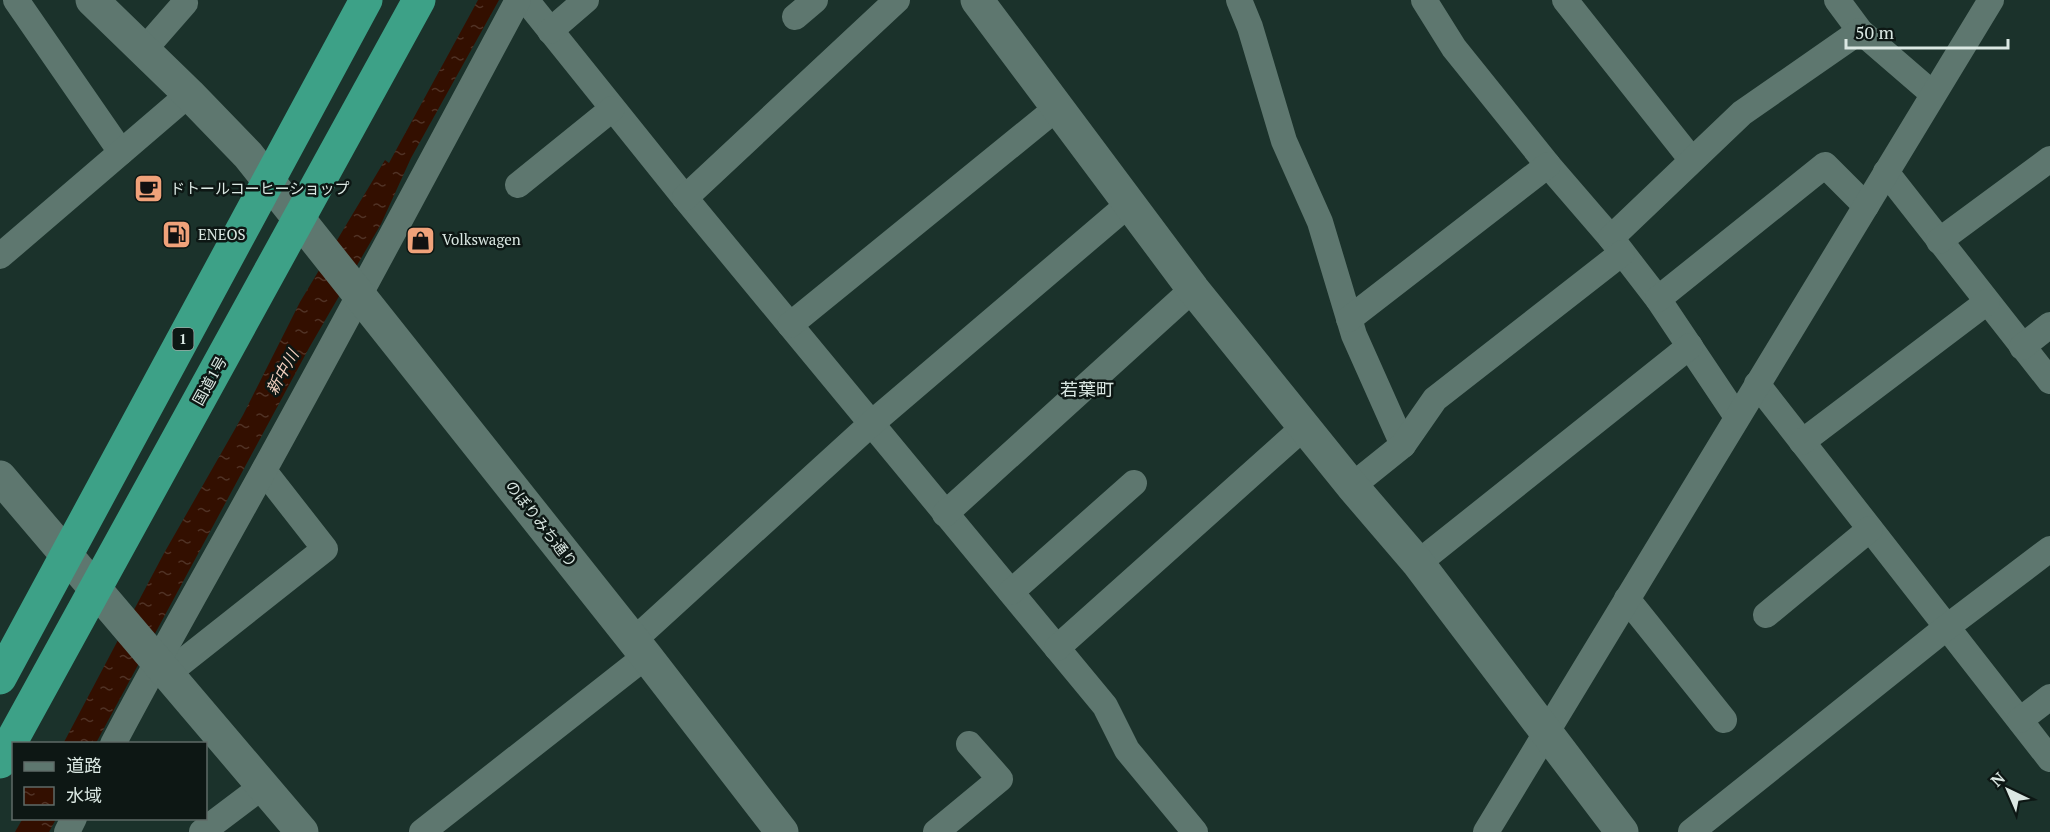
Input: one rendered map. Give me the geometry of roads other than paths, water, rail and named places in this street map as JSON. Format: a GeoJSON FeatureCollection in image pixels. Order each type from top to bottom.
{"type":"FeatureCollection","features":[{"type":"Feature","properties":{"kind":"highway","name":"1"},"geometry":{"type":"LineString","coordinates":[[0,678],[366,0]]}},
{"type":"Feature","properties":{"kind":"highway","name":"国道1号"},"geometry":{"type":"LineString","coordinates":[[13,742],[103,598],[304,225],[419,0]]}},
{"type":"Feature","properties":{"kind":"highway","name":"国道1号"},"geometry":{"type":"LineString","coordinates":[[0,762],[12,743]]}},
{"type":"Feature","properties":{"kind":"street"},"geometry":{"type":"LineString","coordinates":[[16,0],[121,152]]}},
{"type":"Feature","properties":{"kind":"street","name":"のぼりみち通り"},"geometry":{"type":"LineString","coordinates":[[92,0],[248,155],[360,294],[782,832]]}},
{"type":"Feature","properties":{"kind":"street"},"geometry":{"type":"LineString","coordinates":[[143,51],[185,3],[184,0]]}},
{"type":"Feature","properties":{"kind":"street"},"geometry":{"type":"LineString","coordinates":[[114,742],[162,668],[264,471],[518,0]]}},
{"type":"Feature","properties":{"kind":"street"},"geometry":{"type":"LineString","coordinates":[[526,0],[612,109],[1105,706],[1127,750],[1195,832]]}},
{"type":"Feature","properties":{"kind":"street"},"geometry":{"type":"LineString","coordinates":[[550,31],[586,0]]}},
{"type":"Feature","properties":{"kind":"street"},"geometry":{"type":"LineString","coordinates":[[795,17],[815,0]]}},
{"type":"Feature","properties":{"kind":"street"},"geometry":{"type":"LineString","coordinates":[[685,198],[897,0]]}},
{"type":"Feature","properties":{"kind":"street"},"geometry":{"type":"LineString","coordinates":[[977,0],[1192,289],[1352,486],[1418,563],[1622,832]]}},
{"type":"Feature","properties":{"kind":"street"},"geometry":{"type":"LineString","coordinates":[[1239,0],[1250,27],[1284,141],[1320,222],[1354,335],[1403,445]]}},
{"type":"Feature","properties":{"kind":"street"},"geometry":{"type":"LineString","coordinates":[[1424,0],[1454,48],[1658,299],[1737,417]]}},
{"type":"Feature","properties":{"kind":"street"},"geometry":{"type":"LineString","coordinates":[[1565,0],[1691,159]]}},
{"type":"Feature","properties":{"kind":"street"},"geometry":{"type":"LineString","coordinates":[[1837,0],[1860,31],[1933,94]]}},
{"type":"Feature","properties":{"kind":"street"},"geometry":{"type":"LineString","coordinates":[[1486,832],[1991,0]]}},
{"type":"Feature","properties":{"kind":"street"},"geometry":{"type":"LineString","coordinates":[[1352,486],[1403,445],[1435,399],[1616,245],[1691,159],[1742,113],[1860,31]]}},
{"type":"Feature","properties":{"kind":"street"},"geometry":{"type":"LineString","coordinates":[[0,256],[189,94]]}},
{"type":"Feature","properties":{"kind":"street"},"geometry":{"type":"LineString","coordinates":[[790,325],[1058,107]]}},
{"type":"Feature","properties":{"kind":"street"},"geometry":{"type":"LineString","coordinates":[[518,185],[612,109]]}},
{"type":"Feature","properties":{"kind":"street"},"geometry":{"type":"LineString","coordinates":[[1940,241],[2050,159]]}},
{"type":"Feature","properties":{"kind":"street"},"geometry":{"type":"LineString","coordinates":[[1349,319],[1548,165]]}},
{"type":"Feature","properties":{"kind":"street"},"geometry":{"type":"LineString","coordinates":[[1658,299],[1825,165],[1866,206]]}},
{"type":"Feature","properties":{"kind":"street"},"geometry":{"type":"LineString","coordinates":[[1886,172],[2050,381]]}},
{"type":"Feature","properties":{"kind":"street"},"geometry":{"type":"LineString","coordinates":[[422,832],[639,648],[872,423],[1130,203]]}},
{"type":"Feature","properties":{"kind":"street"},"geometry":{"type":"LineString","coordinates":[[945,514],[1192,289]]}},
{"type":"Feature","properties":{"kind":"street"},"geometry":{"type":"LineString","coordinates":[[1802,442],[1987,302]]}},
{"type":"Feature","properties":{"kind":"street"},"geometry":{"type":"LineString","coordinates":[[2022,347],[2050,325]]}},
{"type":"Feature","properties":{"kind":"street"},"geometry":{"type":"LineString","coordinates":[[1418,563],[1690,346]]}},
{"type":"Feature","properties":{"kind":"street"},"geometry":{"type":"LineString","coordinates":[[1757,384],[2050,759]]}},
{"type":"Feature","properties":{"kind":"street"},"geometry":{"type":"LineString","coordinates":[[1057,648],[1304,427]]}},
{"type":"Feature","properties":{"kind":"street"},"geometry":{"type":"LineString","coordinates":[[162,668],[325,549],[264,471]]}},
{"type":"Feature","properties":{"kind":"street"},"geometry":{"type":"LineString","coordinates":[[0,477],[302,832]]}},
{"type":"Feature","properties":{"kind":"street"},"geometry":{"type":"LineString","coordinates":[[1011,592],[1134,483]]}},
{"type":"Feature","properties":{"kind":"street"},"geometry":{"type":"LineString","coordinates":[[1766,615],[1870,529]]}},
{"type":"Feature","properties":{"kind":"street"},"geometry":{"type":"LineString","coordinates":[[1690,832],[1947,627],[2050,549]]}},
{"type":"Feature","properties":{"kind":"street"},"geometry":{"type":"LineString","coordinates":[[1627,599],[1724,720]]}},
{"type":"Feature","properties":{"kind":"street"},"geometry":{"type":"LineString","coordinates":[[2020,720],[2050,697]]}},
{"type":"Feature","properties":{"kind":"street"},"geometry":{"type":"LineString","coordinates":[[936,832],[1000,779],[969,744]]}},
{"type":"Feature","properties":{"kind":"street"},"geometry":{"type":"LineString","coordinates":[[202,832],[263,786]]}},
{"type":"Feature","properties":{"kind":"water","name":"新中川"},"geometry":{"type":"Polygon","coordinates":[[[478,0],[499,0],[411,158],[381,224],[309,348],[97,742],[64,742],[163,555],[243,415],[300,302],[385,160],[389,163],[478,0]]]}},
{"type":"Feature","properties":{"kind":"water"},"geometry":{"type":"Polygon","coordinates":[[[22,820],[55,820],[49,832],[15,832],[22,820]]]}},
{"type":"Feature","properties":{"kind":"place","name":"ドトールコーヒーショップ"},"geometry":{"type":"Point","coordinates":[149,189]}},
{"type":"Feature","properties":{"kind":"place","name":"ENEOS"},"geometry":{"type":"Point","coordinates":[177,235]}},
{"type":"Feature","properties":{"kind":"place","name":"Volkswagen"},"geometry":{"type":"Point","coordinates":[421,240]}},
{"type":"Feature","properties":{"kind":"district","name":"若葉町"},"geometry":{"type":"Point","coordinates":[1087,390]}}]}
